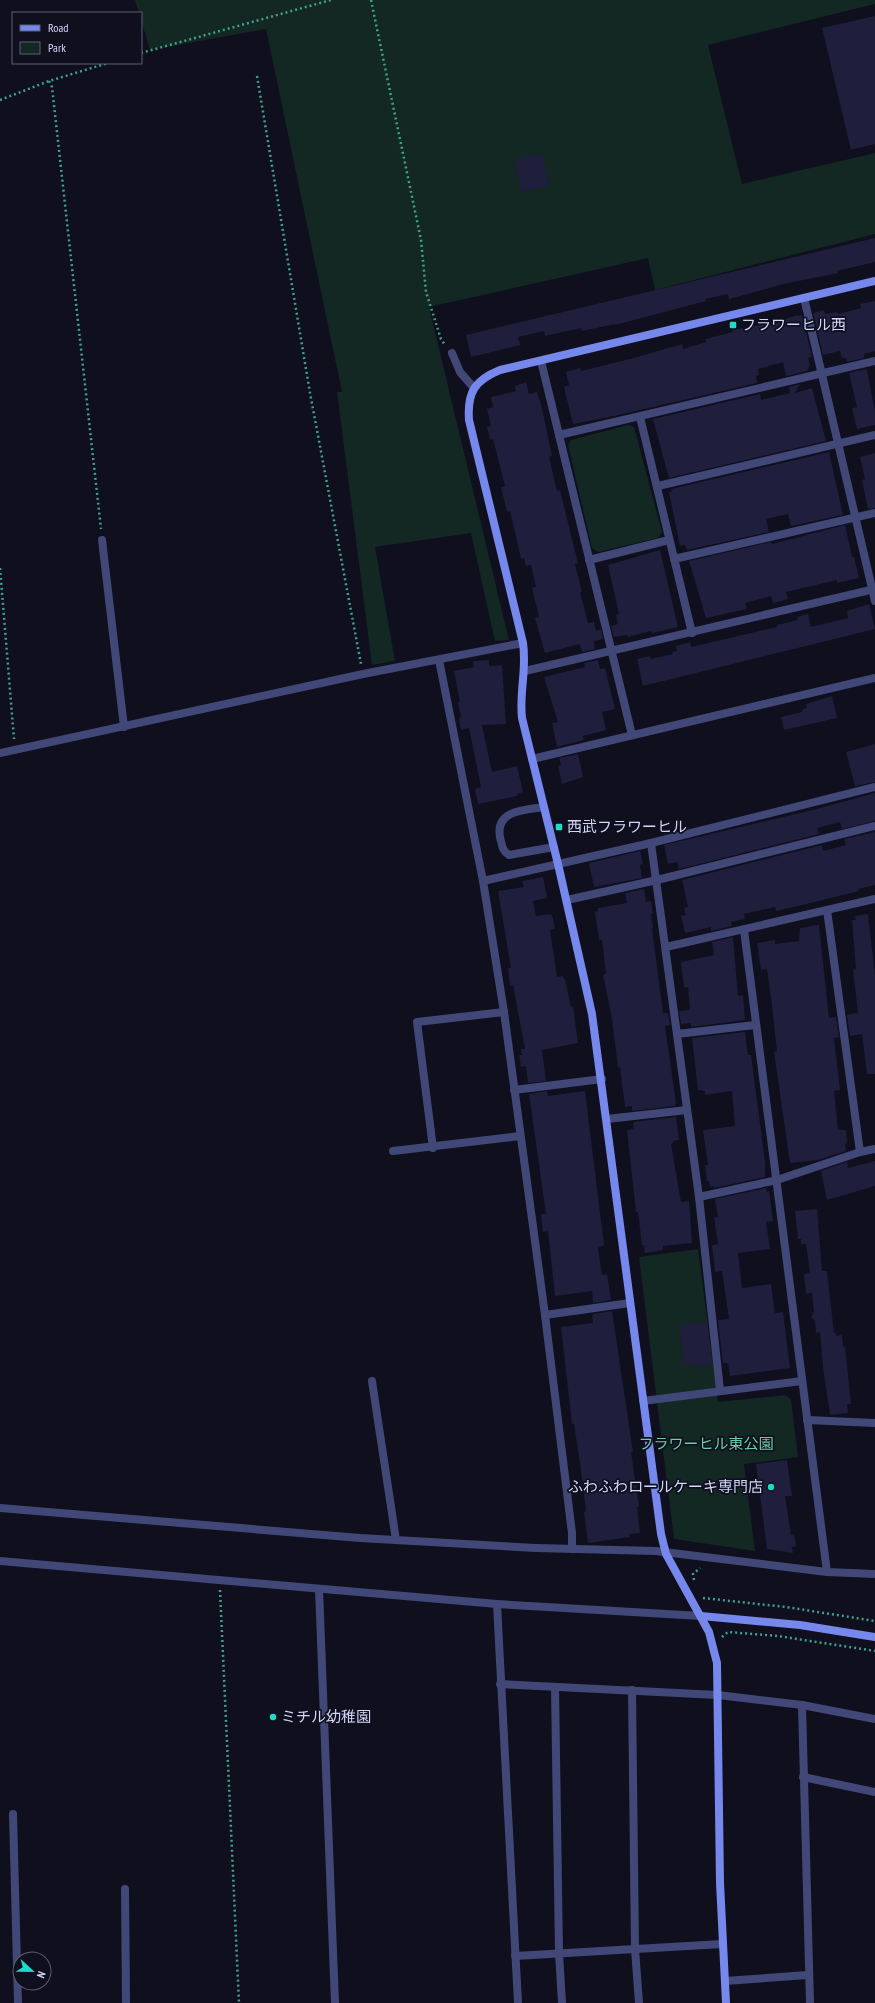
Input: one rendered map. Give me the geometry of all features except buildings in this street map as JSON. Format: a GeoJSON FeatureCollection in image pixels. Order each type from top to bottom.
{"type":"FeatureCollection","features":[{"type":"Feature","properties":{"kind":"street"},"geometry":{"type":"LineString","coordinates":[[726,2003],[720,1883],[717,1663],[714,1645],[701,1616],[666,1554],[660,1534],[602,1079],[585,977],[522,718],[520,701],[525,671],[523,643],[469,420],[469,401],[474,388],[487,375],[500,370],[875,281]]}},
{"type":"Feature","properties":{"kind":"street"},"geometry":{"type":"LineString","coordinates":[[804,298],[821,374],[874,589],[875,601]]}},
{"type":"Feature","properties":{"kind":"street"},"geometry":{"type":"LineString","coordinates":[[452,354],[460,372],[474,388]]}},
{"type":"Feature","properties":{"kind":"street"},"geometry":{"type":"LineString","coordinates":[[541,361],[610,651],[632,735]]}},
{"type":"Feature","properties":{"kind":"street"},"geometry":{"type":"LineString","coordinates":[[559,435],[875,361]]}},
{"type":"Feature","properties":{"kind":"street"},"geometry":{"type":"LineString","coordinates":[[640,417],[658,486],[669,540],[692,633]]}},
{"type":"Feature","properties":{"kind":"street"},"geometry":{"type":"LineString","coordinates":[[658,486],[875,435]]}},
{"type":"Feature","properties":{"kind":"street"},"geometry":{"type":"LineString","coordinates":[[674,559],[875,513]]}},
{"type":"Feature","properties":{"kind":"street"},"geometry":{"type":"LineString","coordinates":[[102,540],[124,727]]}},
{"type":"Feature","properties":{"kind":"street"},"geometry":{"type":"LineString","coordinates":[[589,560],[669,540]]}},
{"type":"Feature","properties":{"kind":"street"},"geometry":{"type":"LineString","coordinates":[[525,671],[692,633],[874,589]]}},
{"type":"Feature","properties":{"kind":"street"},"geometry":{"type":"LineString","coordinates":[[0,753],[363,674],[523,643]]}},
{"type":"Feature","properties":{"kind":"street"},"geometry":{"type":"LineString","coordinates":[[440,660],[483,881],[504,1012],[545,1315],[571,1525],[572,1550]]}},
{"type":"Feature","properties":{"kind":"street"},"geometry":{"type":"LineString","coordinates":[[532,759],[875,678]]}},
{"type":"Feature","properties":{"kind":"street"},"geometry":{"type":"LineString","coordinates":[[483,881],[651,843],[875,787]]}},
{"type":"Feature","properties":{"kind":"street"},"geometry":{"type":"LineString","coordinates":[[544,807],[514,812],[503,820],[499,832],[502,849],[509,856],[554,847]]}},
{"type":"Feature","properties":{"kind":"street"},"geometry":{"type":"LineString","coordinates":[[567,900],[657,880],[875,826]]}},
{"type":"Feature","properties":{"kind":"street"},"geometry":{"type":"LineString","coordinates":[[651,843],[699,1197],[720,1390]]}},
{"type":"Feature","properties":{"kind":"street"},"geometry":{"type":"LineString","coordinates":[[666,947],[875,899]]}},
{"type":"Feature","properties":{"kind":"street"},"geometry":{"type":"LineString","coordinates":[[827,910],[860,1152]]}},
{"type":"Feature","properties":{"kind":"street"},"geometry":{"type":"LineString","coordinates":[[744,930],[827,1572]]}},
{"type":"Feature","properties":{"kind":"street"},"geometry":{"type":"LineString","coordinates":[[433,1148],[417,1022],[504,1012]]}},
{"type":"Feature","properties":{"kind":"street"},"geometry":{"type":"LineString","coordinates":[[676,1034],[755,1024]]}},
{"type":"Feature","properties":{"kind":"street"},"geometry":{"type":"LineString","coordinates":[[514,1090],[602,1079]]}},
{"type":"Feature","properties":{"kind":"street"},"geometry":{"type":"LineString","coordinates":[[606,1119],[687,1110]]}},
{"type":"Feature","properties":{"kind":"street"},"geometry":{"type":"LineString","coordinates":[[393,1151],[433,1148],[520,1136]]}},
{"type":"Feature","properties":{"kind":"street"},"geometry":{"type":"LineString","coordinates":[[699,1197],[777,1180],[860,1152],[875,1149]]}},
{"type":"Feature","properties":{"kind":"street"},"geometry":{"type":"LineString","coordinates":[[545,1315],[630,1303]]}},
{"type":"Feature","properties":{"kind":"street"},"geometry":{"type":"LineString","coordinates":[[372,1381],[396,1540]]}},
{"type":"Feature","properties":{"kind":"street"},"geometry":{"type":"LineString","coordinates":[[643,1401],[720,1390],[802,1381]]}},
{"type":"Feature","properties":{"kind":"street"},"geometry":{"type":"LineString","coordinates":[[807,1420],[875,1423]]}},
{"type":"Feature","properties":{"kind":"street"},"geometry":{"type":"LineString","coordinates":[[0,1508],[396,1540],[572,1550],[656,1551],[666,1554],[827,1572],[875,1574]]}},
{"type":"Feature","properties":{"kind":"street"},"geometry":{"type":"LineString","coordinates":[[0,1561],[497,1604],[701,1616],[800,1625],[875,1637]]}},
{"type":"Feature","properties":{"kind":"street"},"geometry":{"type":"LineString","coordinates":[[319,1589],[335,2003]]}},
{"type":"Feature","properties":{"kind":"street"},"geometry":{"type":"LineString","coordinates":[[497,1604],[500,1684],[518,2003]]}},
{"type":"Feature","properties":{"kind":"street"},"geometry":{"type":"LineString","coordinates":[[500,1684],[718,1694],[802,1705],[875,1719]]}},
{"type":"Feature","properties":{"kind":"street"},"geometry":{"type":"LineString","coordinates":[[555,1687],[559,1953],[562,2003]]}},
{"type":"Feature","properties":{"kind":"street"},"geometry":{"type":"LineString","coordinates":[[632,1690],[636,1949],[639,2003]]}},
{"type":"Feature","properties":{"kind":"street"},"geometry":{"type":"LineString","coordinates":[[802,1705],[808,1975],[810,2003]]}},
{"type":"Feature","properties":{"kind":"street"},"geometry":{"type":"LineString","coordinates":[[803,1777],[875,1792]]}},
{"type":"Feature","properties":{"kind":"street"},"geometry":{"type":"LineString","coordinates":[[13,1814],[18,2003]]}},
{"type":"Feature","properties":{"kind":"street"},"geometry":{"type":"LineString","coordinates":[[125,1889],[126,2003]]}},
{"type":"Feature","properties":{"kind":"street"},"geometry":{"type":"LineString","coordinates":[[515,1956],[722,1944]]}},
{"type":"Feature","properties":{"kind":"street"},"geometry":{"type":"LineString","coordinates":[[725,1981],[808,1975]]}},
{"type":"Feature","properties":{"kind":"path"},"geometry":{"type":"LineString","coordinates":[[142,53],[331,0]]}},
{"type":"Feature","properties":{"kind":"path"},"geometry":{"type":"LineString","coordinates":[[371,0],[421,240],[426,292],[441,339],[452,354]]}},
{"type":"Feature","properties":{"kind":"path"},"geometry":{"type":"LineString","coordinates":[[0,100],[49,81],[105,64]]}},
{"type":"Feature","properties":{"kind":"path"},"geometry":{"type":"LineString","coordinates":[[257,76],[310,393],[363,674]]}},
{"type":"Feature","properties":{"kind":"path"},"geometry":{"type":"LineString","coordinates":[[49,81],[52,87],[102,540]]}},
{"type":"Feature","properties":{"kind":"path"},"geometry":{"type":"LineString","coordinates":[[0,568],[15,750]]}},
{"type":"Feature","properties":{"kind":"path"},"geometry":{"type":"LineString","coordinates":[[696,1586],[693,1574],[698,1569],[702,1568]]}},
{"type":"Feature","properties":{"kind":"path"},"geometry":{"type":"LineString","coordinates":[[220,1581],[239,2003]]}},
{"type":"Feature","properties":{"kind":"path"},"geometry":{"type":"LineString","coordinates":[[701,1596],[705,1599],[786,1607],[875,1621]]}},
{"type":"Feature","properties":{"kind":"path"},"geometry":{"type":"LineString","coordinates":[[722,1642],[723,1634],[728,1632],[778,1636],[875,1651]]}},
{"type":"Feature","properties":{"kind":"green space"},"geometry":{"type":"Polygon","coordinates":[[[135,0],[875,0],[875,4],[708,45],[742,184],[875,153],[875,234],[655,290],[648,258],[429,307],[509,640],[495,641],[471,533],[375,547],[395,661],[372,665],[337,392],[342,392],[266,29],[150,50],[142,23],[142,12],[139,12],[135,0]]]}},
{"type":"Feature","properties":{"kind":"green space"},"geometry":{"type":"Polygon","coordinates":[[[628,425],[634,427],[662,532],[658,538],[598,552],[592,548],[568,445],[571,440],[628,425]]]}},
{"type":"Feature","properties":{"kind":"green space","name":"フラワーヒル東公園"},"geometry":{"type":"Polygon","coordinates":[[[698,1249],[718,1402],[785,1395],[791,1399],[798,1457],[744,1464],[755,1551],[674,1539],[639,1257],[698,1249]]]}},
{"type":"Feature","properties":{"kind":"place","name":"フラワーヒル西"},"geometry":{"type":"Point","coordinates":[733,325]}},
{"type":"Feature","properties":{"kind":"place","name":"西武フラワーヒル"},"geometry":{"type":"Point","coordinates":[559,827]}},
{"type":"Feature","properties":{"kind":"place","name":"ふわふわロールケーキ専門店"},"geometry":{"type":"Point","coordinates":[771,1487]}},
{"type":"Feature","properties":{"kind":"place","name":"ミチル幼稚園"},"geometry":{"type":"Point","coordinates":[273,1717]}}]}
